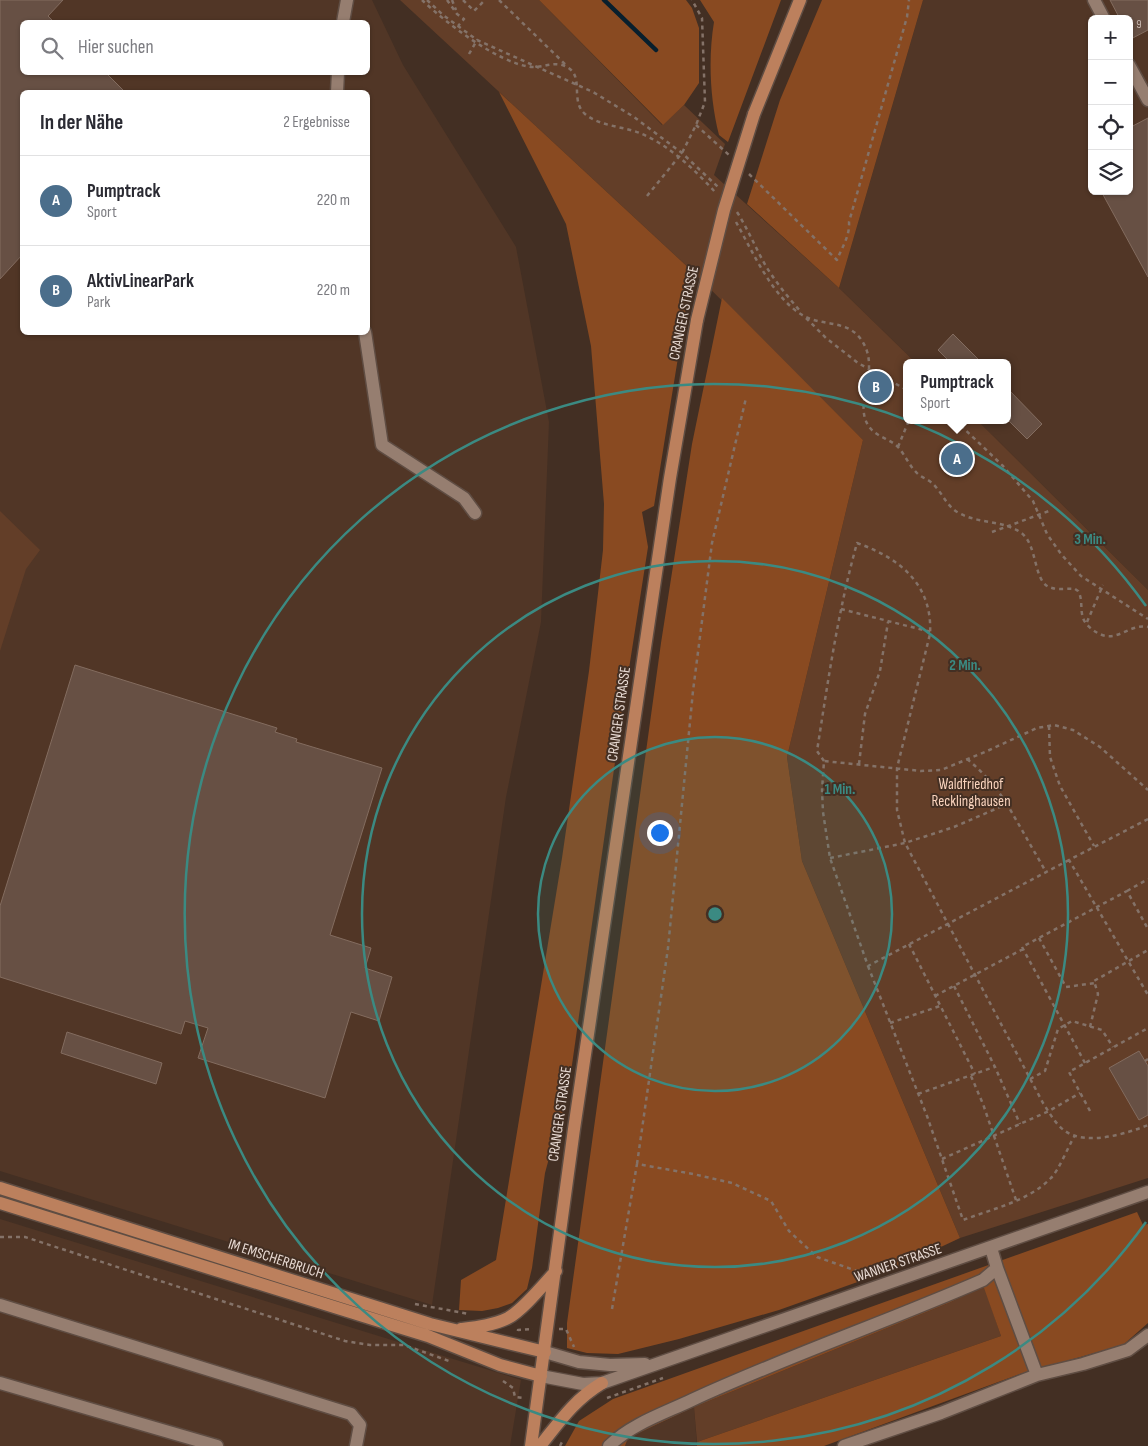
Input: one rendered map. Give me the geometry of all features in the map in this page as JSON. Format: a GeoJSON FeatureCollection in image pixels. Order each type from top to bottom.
{"type":"FeatureCollection","features":[{"type":"Feature","properties":{"kind":"main road","name":"CRANGER STRASSE"},"geometry":{"type":"LineString","coordinates":[[531,1446],[574,1129],[669,488],[697,320],[724,210],[754,114],[800,0]]}},
{"type":"Feature","properties":{"kind":"main road","name":"IM EMSCHERBRUCH"},"geometry":{"type":"LineString","coordinates":[[0,1188],[429,1330],[451,1346],[500,1365],[541,1376]]}},
{"type":"Feature","properties":{"kind":"main road","name":"IM EMSCHERBRUCH"},"geometry":{"type":"LineString","coordinates":[[0,1203],[429,1330],[454,1330],[544,1352]]}},
{"type":"Feature","properties":{"kind":"main road"},"geometry":{"type":"LineString","coordinates":[[454,1330],[485,1326],[508,1318],[556,1271]]}},
{"type":"Feature","properties":{"kind":"main road"},"geometry":{"type":"LineString","coordinates":[[540,1446],[568,1410],[586,1393],[602,1383]]}},
{"type":"Feature","properties":{"kind":"street"},"geometry":{"type":"LineString","coordinates":[[344,20],[347,0]]}},
{"type":"Feature","properties":{"kind":"street"},"geometry":{"type":"LineString","coordinates":[[1094,0],[1102,15]]}},
{"type":"Feature","properties":{"kind":"street"},"geometry":{"type":"LineString","coordinates":[[1133,72],[1148,100]]}},
{"type":"Feature","properties":{"kind":"street"},"geometry":{"type":"LineString","coordinates":[[336,90],[338,75]]}},
{"type":"Feature","properties":{"kind":"street"},"geometry":{"type":"LineString","coordinates":[[365,335],[382,445],[464,498],[475,513]]}},
{"type":"Feature","properties":{"kind":"street","name":"WANNER STRASSE"},"geometry":{"type":"LineString","coordinates":[[541,1376],[583,1384],[602,1383],[1148,1192]]}},
{"type":"Feature","properties":{"kind":"street"},"geometry":{"type":"LineString","coordinates":[[991,1248],[1037,1375]]}},
{"type":"Feature","properties":{"kind":"street"},"geometry":{"type":"LineString","coordinates":[[609,1446],[626,1433],[648,1421],[717,1389],[983,1280],[997,1268]]}},
{"type":"Feature","properties":{"kind":"street"},"geometry":{"type":"LineString","coordinates":[[0,1305],[351,1414],[360,1425],[356,1446]]}},
{"type":"Feature","properties":{"kind":"street"},"geometry":{"type":"LineString","coordinates":[[844,1446],[941,1413],[1037,1375],[1083,1364],[1128,1350],[1148,1335]]}},
{"type":"Feature","properties":{"kind":"street","name":"WANNER STRASSE"},"geometry":{"type":"LineString","coordinates":[[544,1352],[579,1362],[610,1365],[657,1364]]}},
{"type":"Feature","properties":{"kind":"street"},"geometry":{"type":"LineString","coordinates":[[0,1383],[217,1446]]}},
{"type":"Feature","properties":{"kind":"path"},"geometry":{"type":"LineString","coordinates":[[422,0],[437,14],[509,60],[531,67],[558,64],[570,69]]}},
{"type":"Feature","properties":{"kind":"path"},"geometry":{"type":"LineString","coordinates":[[427,0],[477,41]]}},
{"type":"Feature","properties":{"kind":"path"},"geometry":{"type":"LineString","coordinates":[[447,0],[457,14],[464,19],[458,26]]}},
{"type":"Feature","properties":{"kind":"path"},"geometry":{"type":"LineString","coordinates":[[452,0],[457,14]]}},
{"type":"Feature","properties":{"kind":"path"},"geometry":{"type":"LineString","coordinates":[[463,0],[474,11],[485,0]]}},
{"type":"Feature","properties":{"kind":"path"},"geometry":{"type":"LineString","coordinates":[[499,0],[570,69],[577,79],[576,95],[580,110],[587,116],[603,123],[641,133],[666,148],[718,195]]}},
{"type":"Feature","properties":{"kind":"path"},"geometry":{"type":"LineString","coordinates":[[647,196],[682,153],[705,102],[702,18],[692,0]]}},
{"type":"Feature","properties":{"kind":"path"},"geometry":{"type":"LineString","coordinates":[[744,170],[837,260],[849,232],[849,222],[907,17],[908,0]]}},
{"type":"Feature","properties":{"kind":"path"},"geometry":{"type":"LineString","coordinates":[[469,54],[477,41]]}},
{"type":"Feature","properties":{"kind":"path"},"geometry":{"type":"LineString","coordinates":[[538,66],[594,92],[634,117],[682,153],[720,189]]}},
{"type":"Feature","properties":{"kind":"path"},"geometry":{"type":"LineString","coordinates":[[696,125],[730,156]]}},
{"type":"Feature","properties":{"kind":"path"},"geometry":{"type":"LineString","coordinates":[[736,211],[751,234],[763,261],[782,289],[805,316],[826,338],[858,363],[903,388]]}},
{"type":"Feature","properties":{"kind":"path"},"geometry":{"type":"LineString","coordinates":[[734,220],[784,300],[805,316],[840,325],[855,332],[865,346],[870,370],[864,407],[865,420],[874,432],[898,447],[916,472],[934,485],[949,505],[958,512],[981,521],[1001,523],[1026,536],[1030,542],[1042,582],[1052,588],[1075,589],[1078,591],[1081,600],[1082,617],[1093,631],[1108,637],[1119,635],[1137,626],[1148,626]]}},
{"type":"Feature","properties":{"kind":"path"},"geometry":{"type":"LineString","coordinates":[[612,1309],[637,1164],[668,948],[693,691],[712,543],[746,398]]}},
{"type":"Feature","properties":{"kind":"path"},"geometry":{"type":"LineString","coordinates":[[898,447],[907,424]]}},
{"type":"Feature","properties":{"kind":"path"},"geometry":{"type":"LineString","coordinates":[[959,424],[1003,466],[1033,500],[1047,534],[1061,554],[1081,576],[1148,619]]}},
{"type":"Feature","properties":{"kind":"path"},"geometry":{"type":"LineString","coordinates":[[992,532],[1049,511]]}},
{"type":"Feature","properties":{"kind":"path"},"geometry":{"type":"LineString","coordinates":[[1074,1136],[1052,1177],[1038,1188],[1016,1200],[963,1220],[942,1158],[868,966],[830,858],[823,812],[824,761],[818,751],[841,609],[857,543],[892,558],[909,574],[924,593],[931,616],[931,632],[897,768],[897,810],[905,843],[1030,1079],[1062,1130],[1074,1136],[1091,1139],[1133,1131],[1148,1125]]}},
{"type":"Feature","properties":{"kind":"path"},"geometry":{"type":"LineString","coordinates":[[1087,622],[1103,585]]}},
{"type":"Feature","properties":{"kind":"path"},"geometry":{"type":"LineString","coordinates":[[841,609],[931,632]]}},
{"type":"Feature","properties":{"kind":"path"},"geometry":{"type":"LineString","coordinates":[[859,764],[866,714],[880,671],[888,622]]}},
{"type":"Feature","properties":{"kind":"path"},"geometry":{"type":"LineString","coordinates":[[1049,726],[1050,757],[1060,786],[1094,847]]}},
{"type":"Feature","properties":{"kind":"path"},"geometry":{"type":"LineString","coordinates":[[824,761],[921,771],[941,770],[1037,728],[1054,726],[1073,730],[1093,743],[1148,790]]}},
{"type":"Feature","properties":{"kind":"path"},"geometry":{"type":"LineString","coordinates":[[967,760],[987,776],[1007,804],[1046,872]]}},
{"type":"Feature","properties":{"kind":"path"},"geometry":{"type":"LineString","coordinates":[[830,858],[905,843],[954,827],[1007,804]]}},
{"type":"Feature","properties":{"kind":"path"},"geometry":{"type":"LineString","coordinates":[[868,966],[1148,819]]}},
{"type":"Feature","properties":{"kind":"path"},"geometry":{"type":"LineString","coordinates":[[1068,860],[1148,995]]}},
{"type":"Feature","properties":{"kind":"path"},"geometry":{"type":"LineString","coordinates":[[935,996],[1148,879]]}},
{"type":"Feature","properties":{"kind":"path"},"geometry":{"type":"LineString","coordinates":[[1127,891],[1148,929]]}},
{"type":"Feature","properties":{"kind":"path"},"geometry":{"type":"LineString","coordinates":[[1039,938],[1066,987],[1095,984]]}},
{"type":"Feature","properties":{"kind":"path"},"geometry":{"type":"LineString","coordinates":[[909,944],[975,1074]]}},
{"type":"Feature","properties":{"kind":"path"},"geometry":{"type":"LineString","coordinates":[[1023,949],[1085,1063]]}},
{"type":"Feature","properties":{"kind":"path"},"geometry":{"type":"LineString","coordinates":[[1090,1027],[1098,994],[1094,981],[1148,950]]}},
{"type":"Feature","properties":{"kind":"path"},"geometry":{"type":"LineString","coordinates":[[954,986],[995,1066],[1020,1124]]}},
{"type":"Feature","properties":{"kind":"path"},"geometry":{"type":"LineString","coordinates":[[890,1023],[940,1006]]}},
{"type":"Feature","properties":{"kind":"path"},"geometry":{"type":"LineString","coordinates":[[1030,1079],[1045,1071],[1058,1029],[1072,1022],[1102,1030],[1113,1047]]}},
{"type":"Feature","properties":{"kind":"path"},"geometry":{"type":"LineString","coordinates":[[1090,1111],[1069,1072],[1148,1028]]}},
{"type":"Feature","properties":{"kind":"path"},"geometry":{"type":"LineString","coordinates":[[918,1094],[995,1066]]}},
{"type":"Feature","properties":{"kind":"path"},"geometry":{"type":"LineString","coordinates":[[971,1076],[983,1104],[1016,1200]]}},
{"type":"Feature","properties":{"kind":"path"},"geometry":{"type":"LineString","coordinates":[[942,1158],[994,1137],[1049,1111],[1080,1093]]}},
{"type":"Feature","properties":{"kind":"path"},"geometry":{"type":"LineString","coordinates":[[637,1164],[732,1183],[771,1201],[789,1231],[817,1257],[857,1270],[866,1276],[877,1288]]}},
{"type":"Feature","properties":{"kind":"path"},"geometry":{"type":"LineString","coordinates":[[0,1238],[24,1237],[345,1341],[370,1345],[404,1345],[449,1360]]}},
{"type":"Feature","properties":{"kind":"path"},"geometry":{"type":"LineString","coordinates":[[433,1308],[457,1312]]}},
{"type":"Feature","properties":{"kind":"path"},"geometry":{"type":"LineString","coordinates":[[504,1382],[513,1388],[515,1397]]}},
{"type":"Feature","properties":{"kind":"path"},"geometry":{"type":"LineString","coordinates":[[601,1399],[632,1389]]}},
{"type":"Feature","properties":{"kind":"shaded area"},"geometry":{"type":"Polygon","coordinates":[[[0,0],[372,0],[403,65],[516,247],[549,422],[541,622],[506,797],[432,1305],[0,1171],[0,0]]]}},
{"type":"Feature","properties":{"kind":"shaded area"},"geometry":{"type":"Polygon","coordinates":[[[539,0],[686,0],[692,8],[699,28],[699,83],[684,105],[663,125],[539,0]]]}},
{"type":"Feature","properties":{"kind":"shaded area"},"geometry":{"type":"Polygon","coordinates":[[[700,0],[781,0],[728,142],[719,135],[712,93],[711,50],[714,22],[700,0]]]}},
{"type":"Feature","properties":{"kind":"shaded area"},"geometry":{"type":"Polygon","coordinates":[[[822,0],[923,0],[839,288],[747,204],[780,100],[822,0]]]}},
{"type":"Feature","properties":{"kind":"shaded area"},"geometry":{"type":"Polygon","coordinates":[[[923,0],[1148,0],[1148,590],[981,424],[1011,424],[1011,359],[912,359],[839,288],[923,0]]]}},
{"type":"Feature","properties":{"kind":"shaded area"},"geometry":{"type":"Polygon","coordinates":[[[499,92],[692,271],[654,506],[642,512],[648,547],[621,720],[567,1100],[545,1173],[532,1268],[527,1289],[512,1303],[482,1311],[459,1310],[461,1280],[496,1260],[562,858],[589,671],[603,550],[604,504],[591,346],[566,224],[499,92]]]}},
{"type":"Feature","properties":{"kind":"shaded area"},"geometry":{"type":"Polygon","coordinates":[[[722,298],[863,440],[787,757],[802,861],[960,1238],[894,1269],[779,1310],[679,1339],[618,1354],[587,1353],[567,1348],[567,1323],[661,643],[692,444],[722,298]]]}},
{"type":"Feature","properties":{"kind":"shaded area"},"geometry":{"type":"Polygon","coordinates":[[[1137,1212],[1143,1225],[1148,1224],[1148,1323],[1123,1345],[1020,1374],[824,1446],[697,1446],[697,1442],[1001,1336],[983,1285],[951,1302],[694,1407],[628,1438],[625,1446],[565,1446],[579,1421],[613,1399],[1137,1212]]]}},
{"type":"Feature","properties":{"kind":"shaded area"},"geometry":{"type":"Polygon","coordinates":[[[0,1219],[521,1380],[510,1446],[0,1446],[0,1219]]]}},
{"type":"Feature","properties":{"kind":"shaded area"},"geometry":{"type":"Polygon","coordinates":[[[694,1407],[697,1446],[625,1446],[628,1438],[694,1407]]]}},
{"type":"Feature","properties":{"kind":"green space","name":"Waldfriedhof Recklinghausen"},"geometry":{"type":"Polygon","coordinates":[[[400,0],[539,0],[662,125],[684,105],[725,144],[714,175],[839,288],[912,359],[903,359],[903,424],[981,424],[1148,590],[1148,1178],[960,1238],[802,861],[787,757],[863,440],[692,271],[400,0]]]}},
{"type":"Feature","properties":{"kind":"green space"},"geometry":{"type":"Polygon","coordinates":[[[0,511],[40,550],[26,569],[0,651],[0,511]]]}},
{"type":"Feature","properties":{"kind":"green space"},"geometry":{"type":"Polygon","coordinates":[[[984,1285],[1001,1336],[697,1442],[694,1407],[951,1302],[984,1285]]]}},
{"type":"Feature","properties":{"kind":"building"},"geometry":{"type":"Polygon","coordinates":[[[0,0],[63,0],[48,16],[52,20],[20,20],[20,75],[108,75],[123,90],[20,90],[20,257],[0,279],[0,0]]]}},
{"type":"Feature","properties":{"kind":"building"},"geometry":{"type":"Polygon","coordinates":[[[1110,0],[1148,0],[1148,30],[1133,38],[1133,15],[1118,15],[1110,0]]]}},
{"type":"Feature","properties":{"kind":"building"},"geometry":{"type":"Polygon","coordinates":[[[1148,118],[1148,277],[1103,195],[1133,195],[1133,126],[1148,118]]]}},
{"type":"Feature","properties":{"kind":"building"},"geometry":{"type":"Polygon","coordinates":[[[953,334],[978,359],[947,359],[938,350],[953,334]]]}},
{"type":"Feature","properties":{"kind":"building"},"geometry":{"type":"Polygon","coordinates":[[[1011,392],[1042,424],[1027,439],[1011,423],[1011,392]]]}},
{"type":"Feature","properties":{"kind":"building"},"geometry":{"type":"Polygon","coordinates":[[[75,665],[277,728],[275,732],[297,739],[296,742],[382,768],[330,935],[371,948],[365,968],[392,977],[379,1021],[351,1012],[325,1098],[198,1058],[208,1028],[185,1021],[181,1034],[0,977],[0,906],[75,665]]]}},
{"type":"Feature","properties":{"kind":"building"},"geometry":{"type":"Polygon","coordinates":[[[67,1032],[162,1063],[156,1084],[61,1053],[67,1032]]]}},
{"type":"Feature","properties":{"kind":"building"},"geometry":{"type":"Polygon","coordinates":[[[1139,1051],[1148,1066],[1148,1115],[1139,1120],[1109,1068],[1139,1051]]]}},
{"type":"Feature","properties":{"kind":"waterway"},"geometry":{"type":"LineString","coordinates":[[604,0],[656,50]]}},
{"type":"Feature","properties":{"kind":"place","name":"AktivLinearPark"},"geometry":{"type":"Point","coordinates":[876,387]}},
{"type":"Feature","properties":{"kind":"place","name":"Pumptrack"},"geometry":{"type":"Point","coordinates":[957,459]}}]}
